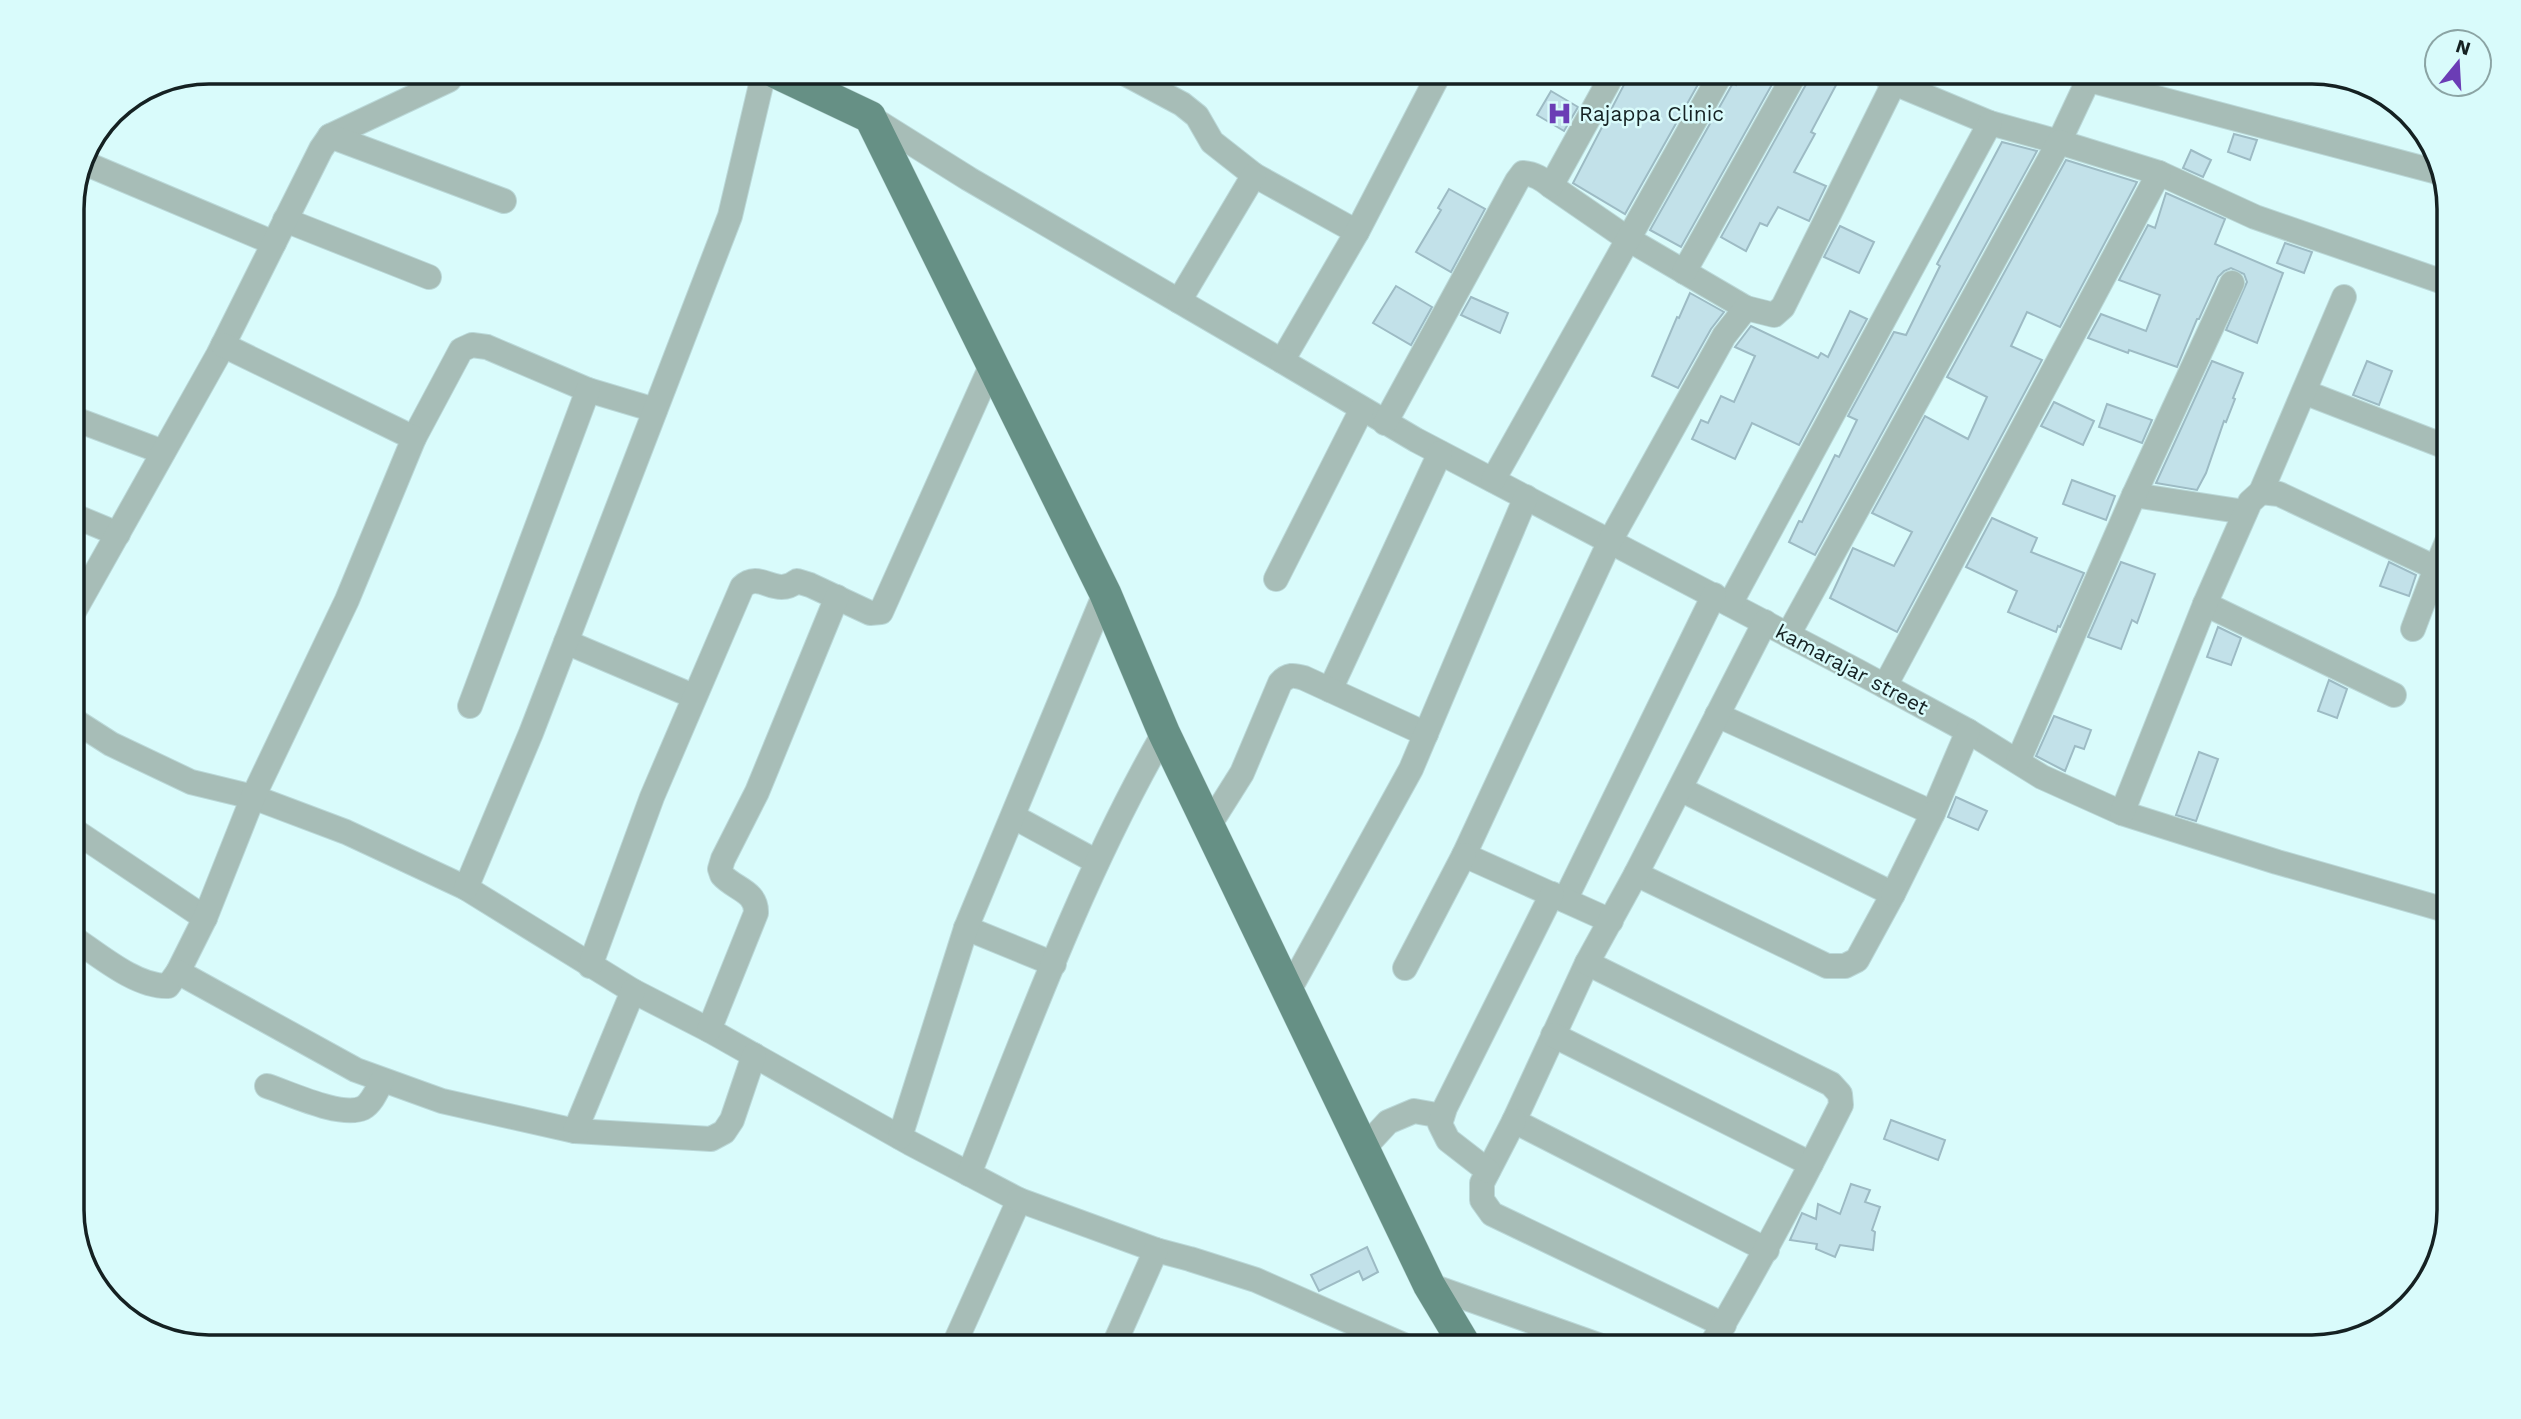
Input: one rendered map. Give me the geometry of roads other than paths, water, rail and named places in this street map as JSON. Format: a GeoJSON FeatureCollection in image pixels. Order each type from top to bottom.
{"type":"FeatureCollection","features":[{"type":"Feature","properties":{"kind":"main road"},"geometry":{"type":"LineString","coordinates":[[800,84],[870,117],[1105,593],[1164,733],[1287,993],[1429,1285],[1459,1335]]}},
{"type":"Feature","properties":{"kind":"street"},"geometry":{"type":"LineString","coordinates":[[84,578],[118,534],[223,345],[330,136],[440,84]]}},
{"type":"Feature","properties":{"kind":"street"},"geometry":{"type":"LineString","coordinates":[[466,888],[531,733],[730,216],[761,84]]}},
{"type":"Feature","properties":{"kind":"street"},"geometry":{"type":"LineString","coordinates":[[1144,84],[1198,116],[1212,142],[1255,174],[1357,232]]}},
{"type":"Feature","properties":{"kind":"street"},"geometry":{"type":"LineString","coordinates":[[1282,361],[1357,232],[1434,84]]}},
{"type":"Feature","properties":{"kind":"street"},"geometry":{"type":"LineString","coordinates":[[1551,186],[1607,84]]}},
{"type":"Feature","properties":{"kind":"street"},"geometry":{"type":"LineString","coordinates":[[1493,480],[1715,84]]}},
{"type":"Feature","properties":{"kind":"street"},"geometry":{"type":"LineString","coordinates":[[1684,272],[1789,84]]}},
{"type":"Feature","properties":{"kind":"street"},"geometry":{"type":"LineString","coordinates":[[1385,423],[1523,173],[1540,177],[1628,239],[1746,308],[1774,315],[1783,307],[1884,84]]}},
{"type":"Feature","properties":{"kind":"street"},"geometry":{"type":"LineString","coordinates":[[1901,84],[1990,123],[2159,173],[2255,217],[2437,280]]}},
{"type":"Feature","properties":{"kind":"street"},"geometry":{"type":"LineString","coordinates":[[1788,635],[2059,142],[2087,84]]}},
{"type":"Feature","properties":{"kind":"street"},"geometry":{"type":"LineString","coordinates":[[2120,84],[2430,170]]}},
{"type":"Feature","properties":{"kind":"street","name":"kamarajar street"},"geometry":{"type":"LineString","coordinates":[[870,117],[1385,423],[1885,686],[2042,777],[2122,813],[2277,862],[2437,908]]}},
{"type":"Feature","properties":{"kind":"street"},"geometry":{"type":"LineString","coordinates":[[1488,1171],[1448,1140],[1440,1124],[1442,1116],[1558,897],[1990,123]]}},
{"type":"Feature","properties":{"kind":"street"},"geometry":{"type":"LineString","coordinates":[[330,136],[503,201]]}},
{"type":"Feature","properties":{"kind":"street"},"geometry":{"type":"LineString","coordinates":[[92,166],[274,243]]}},
{"type":"Feature","properties":{"kind":"street"},"geometry":{"type":"LineString","coordinates":[[1885,686],[2159,173]]}},
{"type":"Feature","properties":{"kind":"street"},"geometry":{"type":"LineString","coordinates":[[1179,301],[1255,174]]}},
{"type":"Feature","properties":{"kind":"street"},"geometry":{"type":"LineString","coordinates":[[285,220],[429,277]]}},
{"type":"Feature","properties":{"kind":"street"},"geometry":{"type":"LineString","coordinates":[[2018,761],[2134,495],[2232,283]]}},
{"type":"Feature","properties":{"kind":"street"},"geometry":{"type":"LineString","coordinates":[[2122,813],[2205,604],[2250,502],[2261,492],[2344,297]]}},
{"type":"Feature","properties":{"kind":"street"},"geometry":{"type":"LineString","coordinates":[[1405,968],[1464,855],[1610,541],[1724,337],[1746,308]]}},
{"type":"Feature","properties":{"kind":"street"},"geometry":{"type":"LineString","coordinates":[[223,345],[414,438]]}},
{"type":"Feature","properties":{"kind":"street"},"geometry":{"type":"LineString","coordinates":[[84,945],[154,986],[168,986],[178,972],[205,918],[253,797],[347,600],[414,438],[461,350],[472,345],[487,347],[588,390],[655,411]]}},
{"type":"Feature","properties":{"kind":"street"},"geometry":{"type":"LineString","coordinates":[[590,966],[652,797],[693,696],[742,587],[748,581],[755,580],[780,589],[797,582],[810,584],[870,613],[881,612],[992,365]]}},
{"type":"Feature","properties":{"kind":"street"},"geometry":{"type":"LineString","coordinates":[[470,706],[588,390]]}},
{"type":"Feature","properties":{"kind":"street"},"geometry":{"type":"LineString","coordinates":[[2304,392],[2437,443]]}},
{"type":"Feature","properties":{"kind":"street"},"geometry":{"type":"LineString","coordinates":[[1276,579],[1363,409]]}},
{"type":"Feature","properties":{"kind":"street"},"geometry":{"type":"LineString","coordinates":[[84,423],[163,453]]}},
{"type":"Feature","properties":{"kind":"street"},"geometry":{"type":"LineString","coordinates":[[1330,690],[1440,453]]}},
{"type":"Feature","properties":{"kind":"street"},"geometry":{"type":"LineString","coordinates":[[2261,492],[2279,494],[2436,568],[2413,629]]}},
{"type":"Feature","properties":{"kind":"street"},"geometry":{"type":"LineString","coordinates":[[2134,495],[2245,512]]}},
{"type":"Feature","properties":{"kind":"street"},"geometry":{"type":"LineString","coordinates":[[1287,993],[1411,769],[1526,497]]}},
{"type":"Feature","properties":{"kind":"street"},"geometry":{"type":"LineString","coordinates":[[84,520],[118,534]]}},
{"type":"Feature","properties":{"kind":"street"},"geometry":{"type":"LineString","coordinates":[[900,1137],[966,928],[1105,593]]}},
{"type":"Feature","properties":{"kind":"street"},"geometry":{"type":"LineString","coordinates":[[709,1030],[756,913],[753,897],[722,875],[720,869],[757,792],[837,597]]}},
{"type":"Feature","properties":{"kind":"street"},"geometry":{"type":"LineString","coordinates":[[2205,604],[2394,695]]}},
{"type":"Feature","properties":{"kind":"street"},"geometry":{"type":"LineString","coordinates":[[1724,1325],[1492,1214],[1482,1200],[1482,1183],[1514,1121],[1587,963],[1636,874],[1765,622]]}},
{"type":"Feature","properties":{"kind":"street"},"geometry":{"type":"LineString","coordinates":[[566,642],[693,696]]}},
{"type":"Feature","properties":{"kind":"street"},"geometry":{"type":"LineString","coordinates":[[1208,827],[1242,773],[1280,683],[1285,678],[1295,675],[1426,734]]}},
{"type":"Feature","properties":{"kind":"street"},"geometry":{"type":"LineString","coordinates":[[1717,715],[1933,813]]}},
{"type":"Feature","properties":{"kind":"street"},"geometry":{"type":"LineString","coordinates":[[84,727],[111,744],[191,782],[253,797],[346,832],[466,888],[634,991],[1019,1200],[1156,1250],[1256,1280],[1382,1335]]}},
{"type":"Feature","properties":{"kind":"street"},"geometry":{"type":"LineString","coordinates":[[1636,874],[1827,966],[1845,966],[1857,960],[1893,894],[1933,813],[1968,732]]}},
{"type":"Feature","properties":{"kind":"street"},"geometry":{"type":"LineString","coordinates":[[970,1174],[1097,862],[1133,786],[1164,733]]}},
{"type":"Feature","properties":{"kind":"street"},"geometry":{"type":"LineString","coordinates":[[1680,789],[1893,894]]}},
{"type":"Feature","properties":{"kind":"street"},"geometry":{"type":"LineString","coordinates":[[1014,817],[1097,862]]}},
{"type":"Feature","properties":{"kind":"street"},"geometry":{"type":"LineString","coordinates":[[84,837],[205,918]]}},
{"type":"Feature","properties":{"kind":"street"},"geometry":{"type":"LineString","coordinates":[[1464,855],[1611,921]]}},
{"type":"Feature","properties":{"kind":"street"},"geometry":{"type":"LineString","coordinates":[[966,928],[1054,964]]}},
{"type":"Feature","properties":{"kind":"street"},"geometry":{"type":"LineString","coordinates":[[1587,963],[1831,1084],[1840,1094],[1841,1105],[1766,1250],[1718,1335]]}},
{"type":"Feature","properties":{"kind":"street"},"geometry":{"type":"LineString","coordinates":[[178,972],[356,1070],[382,1081],[442,1101],[575,1131],[711,1139],[724,1132],[732,1120],[754,1055]]}},
{"type":"Feature","properties":{"kind":"street"},"geometry":{"type":"LineString","coordinates":[[575,1131],[634,991]]}},
{"type":"Feature","properties":{"kind":"street"},"geometry":{"type":"LineString","coordinates":[[1553,1035],[1811,1164]]}},
{"type":"Feature","properties":{"kind":"street"},"geometry":{"type":"LineString","coordinates":[[267,1086],[330,1107],[348,1110],[363,1108],[372,1099],[382,1081]]}},
{"type":"Feature","properties":{"kind":"street"},"geometry":{"type":"LineString","coordinates":[[1363,1149],[1388,1122],[1414,1111],[1442,1116]]}},
{"type":"Feature","properties":{"kind":"street"},"geometry":{"type":"LineString","coordinates":[[1514,1121],[1766,1250]]}},
{"type":"Feature","properties":{"kind":"street"},"geometry":{"type":"LineString","coordinates":[[958,1335],[1019,1200]]}},
{"type":"Feature","properties":{"kind":"street"},"geometry":{"type":"LineString","coordinates":[[1118,1335],[1156,1250]]}},
{"type":"Feature","properties":{"kind":"street"},"geometry":{"type":"LineString","coordinates":[[1429,1285],[1570,1335]]}},
{"type":"Feature","properties":{"kind":"place","name":"Rajappa Clinic"},"geometry":{"type":"Point","coordinates":[1559,113]}}]}
